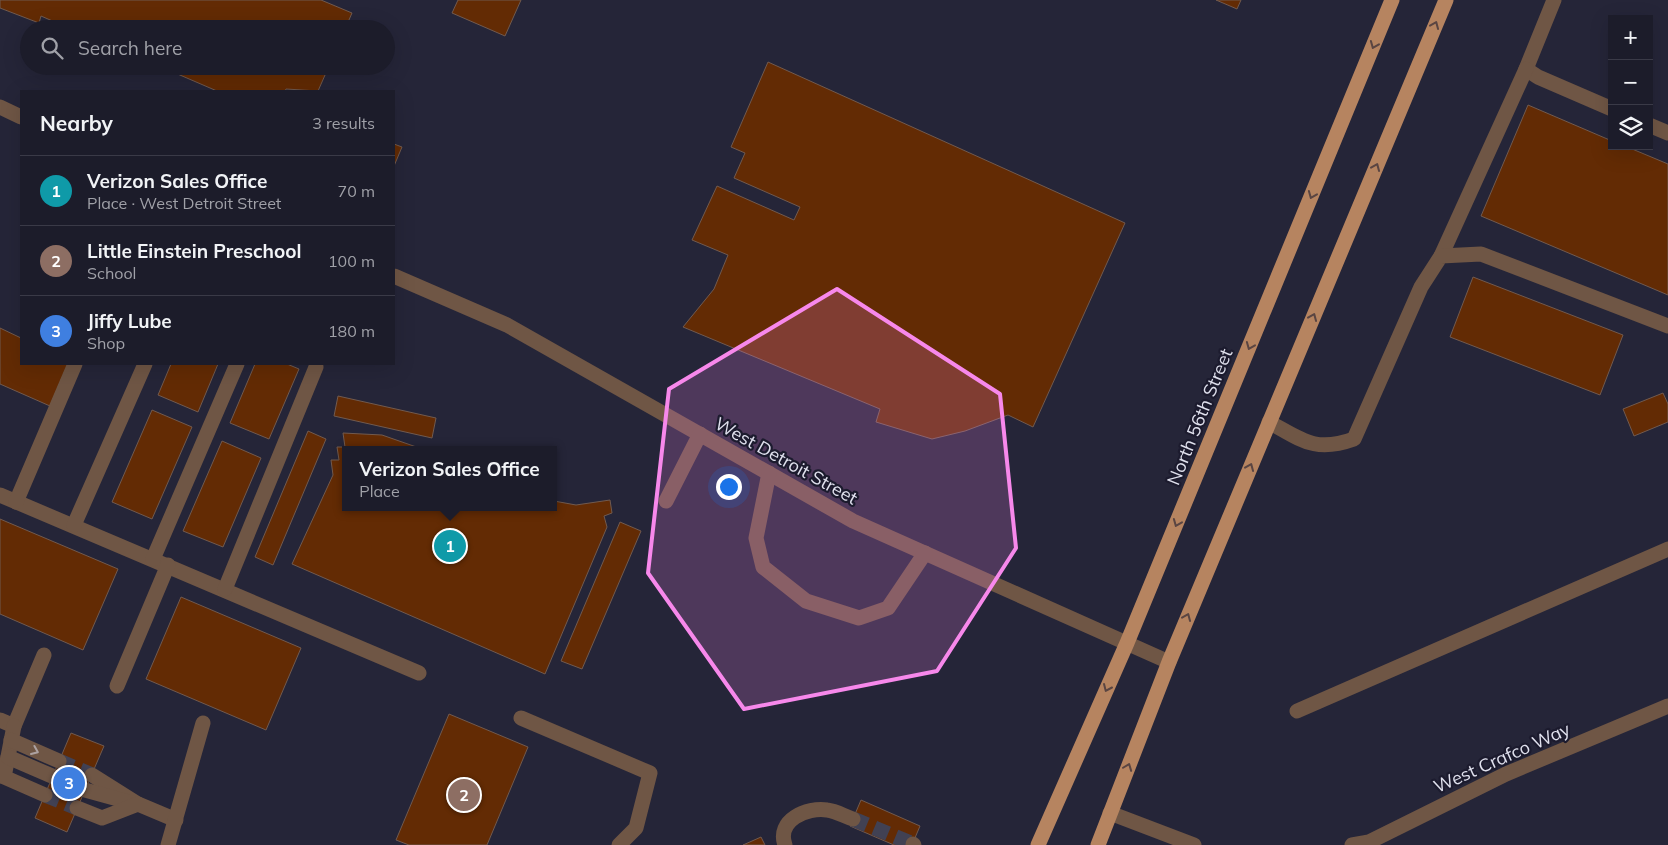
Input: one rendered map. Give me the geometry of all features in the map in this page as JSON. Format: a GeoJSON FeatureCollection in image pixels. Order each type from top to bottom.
{"type":"FeatureCollection","features":[{"type":"Feature","properties":{"kind":"main road","name":"North 56th Street"},"geometry":{"type":"LineString","coordinates":[[1038,845],[1127,643],[1392,0]]}},
{"type":"Feature","properties":{"kind":"main road"},"geometry":{"type":"LineString","coordinates":[[1098,845],[1168,662],[1446,0]]}},
{"type":"Feature","properties":{"kind":"street"},"geometry":{"type":"LineString","coordinates":[[1269,422],[1312,445],[1337,445],[1354,439],[1421,287],[1441,256],[1526,69],[1554,0]]}},
{"type":"Feature","properties":{"kind":"street"},"geometry":{"type":"LineString","coordinates":[[1526,69],[1538,77],[1608,107]]}},
{"type":"Feature","properties":{"kind":"street"},"geometry":{"type":"LineString","coordinates":[[0,107],[20,116]]}},
{"type":"Feature","properties":{"kind":"street"},"geometry":{"type":"LineString","coordinates":[[1653,127],[1668,134]]}},
{"type":"Feature","properties":{"kind":"street"},"geometry":{"type":"LineString","coordinates":[[1441,256],[1481,254],[1668,326]]}},
{"type":"Feature","properties":{"kind":"street","name":"West Detroit Street"},"geometry":{"type":"LineString","coordinates":[[395,276],[507,325],[853,521],[1168,662]]}},
{"type":"Feature","properties":{"kind":"street"},"geometry":{"type":"LineString","coordinates":[[16,502],[75,365]]}},
{"type":"Feature","properties":{"kind":"street"},"geometry":{"type":"LineString","coordinates":[[74,525],[145,365]]}},
{"type":"Feature","properties":{"kind":"street"},"geometry":{"type":"LineString","coordinates":[[153,559],[237,365]]}},
{"type":"Feature","properties":{"kind":"street"},"geometry":{"type":"LineString","coordinates":[[224,589],[316,367]]}},
{"type":"Feature","properties":{"kind":"street"},"geometry":{"type":"LineString","coordinates":[[666,502],[700,434]]}},
{"type":"Feature","properties":{"kind":"street"},"geometry":{"type":"LineString","coordinates":[[769,473],[756,538],[763,567],[806,601],[859,618],[888,608],[925,553]]}},
{"type":"Feature","properties":{"kind":"street"},"geometry":{"type":"LineString","coordinates":[[0,495],[419,673]]}},
{"type":"Feature","properties":{"kind":"street"},"geometry":{"type":"LineString","coordinates":[[1297,711],[1668,549]]}},
{"type":"Feature","properties":{"kind":"street"},"geometry":{"type":"LineString","coordinates":[[117,686],[168,565]]}},
{"type":"Feature","properties":{"kind":"street"},"geometry":{"type":"LineString","coordinates":[[44,655],[8,729],[8,757],[4,778],[44,795]]}},
{"type":"Feature","properties":{"kind":"street","name":"West Crafco Way"},"geometry":{"type":"LineString","coordinates":[[1352,845],[1369,842],[1506,774],[1668,706]]}},
{"type":"Feature","properties":{"kind":"street"},"geometry":{"type":"LineString","coordinates":[[521,718],[650,773],[636,828],[619,845]]}},
{"type":"Feature","properties":{"kind":"street"},"geometry":{"type":"LineString","coordinates":[[168,845],[202,723]]}},
{"type":"Feature","properties":{"kind":"street"},"geometry":{"type":"LineString","coordinates":[[8,729],[59,761]]}},
{"type":"Feature","properties":{"kind":"street"},"geometry":{"type":"LineString","coordinates":[[8,757],[52,776]]}},
{"type":"Feature","properties":{"kind":"street"},"geometry":{"type":"LineString","coordinates":[[92,774],[138,804]]}},
{"type":"Feature","properties":{"kind":"street"},"geometry":{"type":"LineString","coordinates":[[85,790],[138,804],[176,820]]}},
{"type":"Feature","properties":{"kind":"street"},"geometry":{"type":"LineString","coordinates":[[77,808],[102,818],[138,804]]}},
{"type":"Feature","properties":{"kind":"street"},"geometry":{"type":"LineString","coordinates":[[785,845],[783,839],[786,825],[798,814],[812,809],[829,810],[853,820]]}},
{"type":"Feature","properties":{"kind":"street"},"geometry":{"type":"LineString","coordinates":[[1110,813],[1194,845]]}},
{"type":"Feature","properties":{"kind":"highlighted area"},"geometry":{"type":"Polygon","coordinates":[[[837,289],[1000,394],[1016,548],[937,671],[744,709],[648,573],[669,389],[837,289]]]}},
{"type":"Feature","properties":{"kind":"building"},"geometry":{"type":"Polygon","coordinates":[[[0,0],[321,0],[352,13],[349,20],[50,20],[41,16],[40,20],[31,20],[0,8],[0,0]]]}},
{"type":"Feature","properties":{"kind":"building"},"geometry":{"type":"Polygon","coordinates":[[[458,0],[521,0],[505,36],[452,13],[458,0]]]}},
{"type":"Feature","properties":{"kind":"building"},"geometry":{"type":"Polygon","coordinates":[[[1216,0],[1241,0],[1237,9],[1216,0]]]}},
{"type":"Feature","properties":{"kind":"building"},"geometry":{"type":"Polygon","coordinates":[[[768,62],[1125,223],[1033,427],[1008,415],[965,431],[932,439],[876,422],[880,409],[683,327],[714,289],[728,255],[692,240],[717,186],[794,220],[800,207],[734,178],[745,153],[731,147],[768,62]]]}},
{"type":"Feature","properties":{"kind":"building"},"geometry":{"type":"Polygon","coordinates":[[[180,75],[325,75],[318,90],[215,90],[180,75]]]}},
{"type":"Feature","properties":{"kind":"building"},"geometry":{"type":"Polygon","coordinates":[[[1528,105],[1608,139],[1608,150],[1635,150],[1668,164],[1668,295],[1481,216],[1528,105]]]}},
{"type":"Feature","properties":{"kind":"building"},"geometry":{"type":"Polygon","coordinates":[[[395,144],[402,147],[395,164],[395,144]]]}},
{"type":"Feature","properties":{"kind":"building"},"geometry":{"type":"Polygon","coordinates":[[[1473,277],[1623,335],[1600,395],[1450,337],[1473,277]]]}},
{"type":"Feature","properties":{"kind":"building"},"geometry":{"type":"Polygon","coordinates":[[[0,328],[20,338],[20,365],[68,365],[50,406],[0,384],[0,328]]]}},
{"type":"Feature","properties":{"kind":"building"},"geometry":{"type":"Polygon","coordinates":[[[171,365],[218,365],[198,412],[158,395],[171,365]]]}},
{"type":"Feature","properties":{"kind":"building"},"geometry":{"type":"Polygon","coordinates":[[[255,365],[289,365],[299,369],[269,439],[230,423],[255,365]]]}},
{"type":"Feature","properties":{"kind":"building"},"geometry":{"type":"Polygon","coordinates":[[[1663,393],[1668,404],[1668,422],[1634,436],[1623,409],[1663,393]]]}},
{"type":"Feature","properties":{"kind":"building"},"geometry":{"type":"Polygon","coordinates":[[[338,396],[436,418],[432,438],[334,416],[338,396]]]}},
{"type":"Feature","properties":{"kind":"building"},"geometry":{"type":"Polygon","coordinates":[[[152,410],[192,427],[152,519],[112,502],[152,410]]]}},
{"type":"Feature","properties":{"kind":"building"},"geometry":{"type":"Polygon","coordinates":[[[308,431],[326,439],[273,565],[255,557],[308,431]]]}},
{"type":"Feature","properties":{"kind":"building"},"geometry":{"type":"Polygon","coordinates":[[[343,433],[382,435],[414,446],[345,446],[343,433]]]}},
{"type":"Feature","properties":{"kind":"building"},"geometry":{"type":"Polygon","coordinates":[[[222,441],[261,458],[223,547],[183,531],[222,441]]]}},
{"type":"Feature","properties":{"kind":"building"},"geometry":{"type":"Polygon","coordinates":[[[337,447],[342,447],[342,511],[557,511],[557,502],[576,505],[610,500],[612,513],[604,516],[607,527],[545,674],[292,564],[333,475],[331,460],[339,460],[337,447]]]}},
{"type":"Feature","properties":{"kind":"building"},"geometry":{"type":"Polygon","coordinates":[[[0,519],[118,569],[83,650],[0,614],[0,519]]]}},
{"type":"Feature","properties":{"kind":"building"},"geometry":{"type":"Polygon","coordinates":[[[620,522],[641,531],[582,669],[561,661],[620,522]]]}},
{"type":"Feature","properties":{"kind":"building"},"geometry":{"type":"Polygon","coordinates":[[[181,597],[301,648],[266,730],[146,679],[181,597]]]}},
{"type":"Feature","properties":{"kind":"building"},"geometry":{"type":"Polygon","coordinates":[[[449,714],[528,747],[487,845],[409,845],[396,840],[449,714]]]}},
{"type":"Feature","properties":{"kind":"building"},"geometry":{"type":"Polygon","coordinates":[[[71,733],[104,746],[67,832],[35,818],[71,733]]]}},
{"type":"Feature","properties":{"kind":"building"},"geometry":{"type":"Polygon","coordinates":[[[861,800],[920,826],[912,845],[894,845],[850,826],[861,800]]]}},
{"type":"Feature","properties":{"kind":"building"},"geometry":{"type":"Polygon","coordinates":[[[761,837],[765,845],[743,845],[761,837]]]}},
{"type":"Feature","properties":{"kind":"tunnel"},"geometry":{"type":"LineString","coordinates":[[59,761],[92,775]]}},
{"type":"Feature","properties":{"kind":"tunnel"},"geometry":{"type":"LineString","coordinates":[[52,776],[85,790]]}},
{"type":"Feature","properties":{"kind":"tunnel"},"geometry":{"type":"LineString","coordinates":[[45,795],[77,808]]}},
{"type":"Feature","properties":{"kind":"tunnel"},"geometry":{"type":"LineString","coordinates":[[853,819],[913,844]]}},
{"type":"Feature","properties":{"kind":"place","name":"Verizon Sales Office"},"geometry":{"type":"Point","coordinates":[450,546]}},
{"type":"Feature","properties":{"kind":"place","name":"Jiffy Lube"},"geometry":{"type":"Point","coordinates":[69,783]}},
{"type":"Feature","properties":{"kind":"place","name":"Little Einstein Preschool"},"geometry":{"type":"Point","coordinates":[464,795]}}]}
